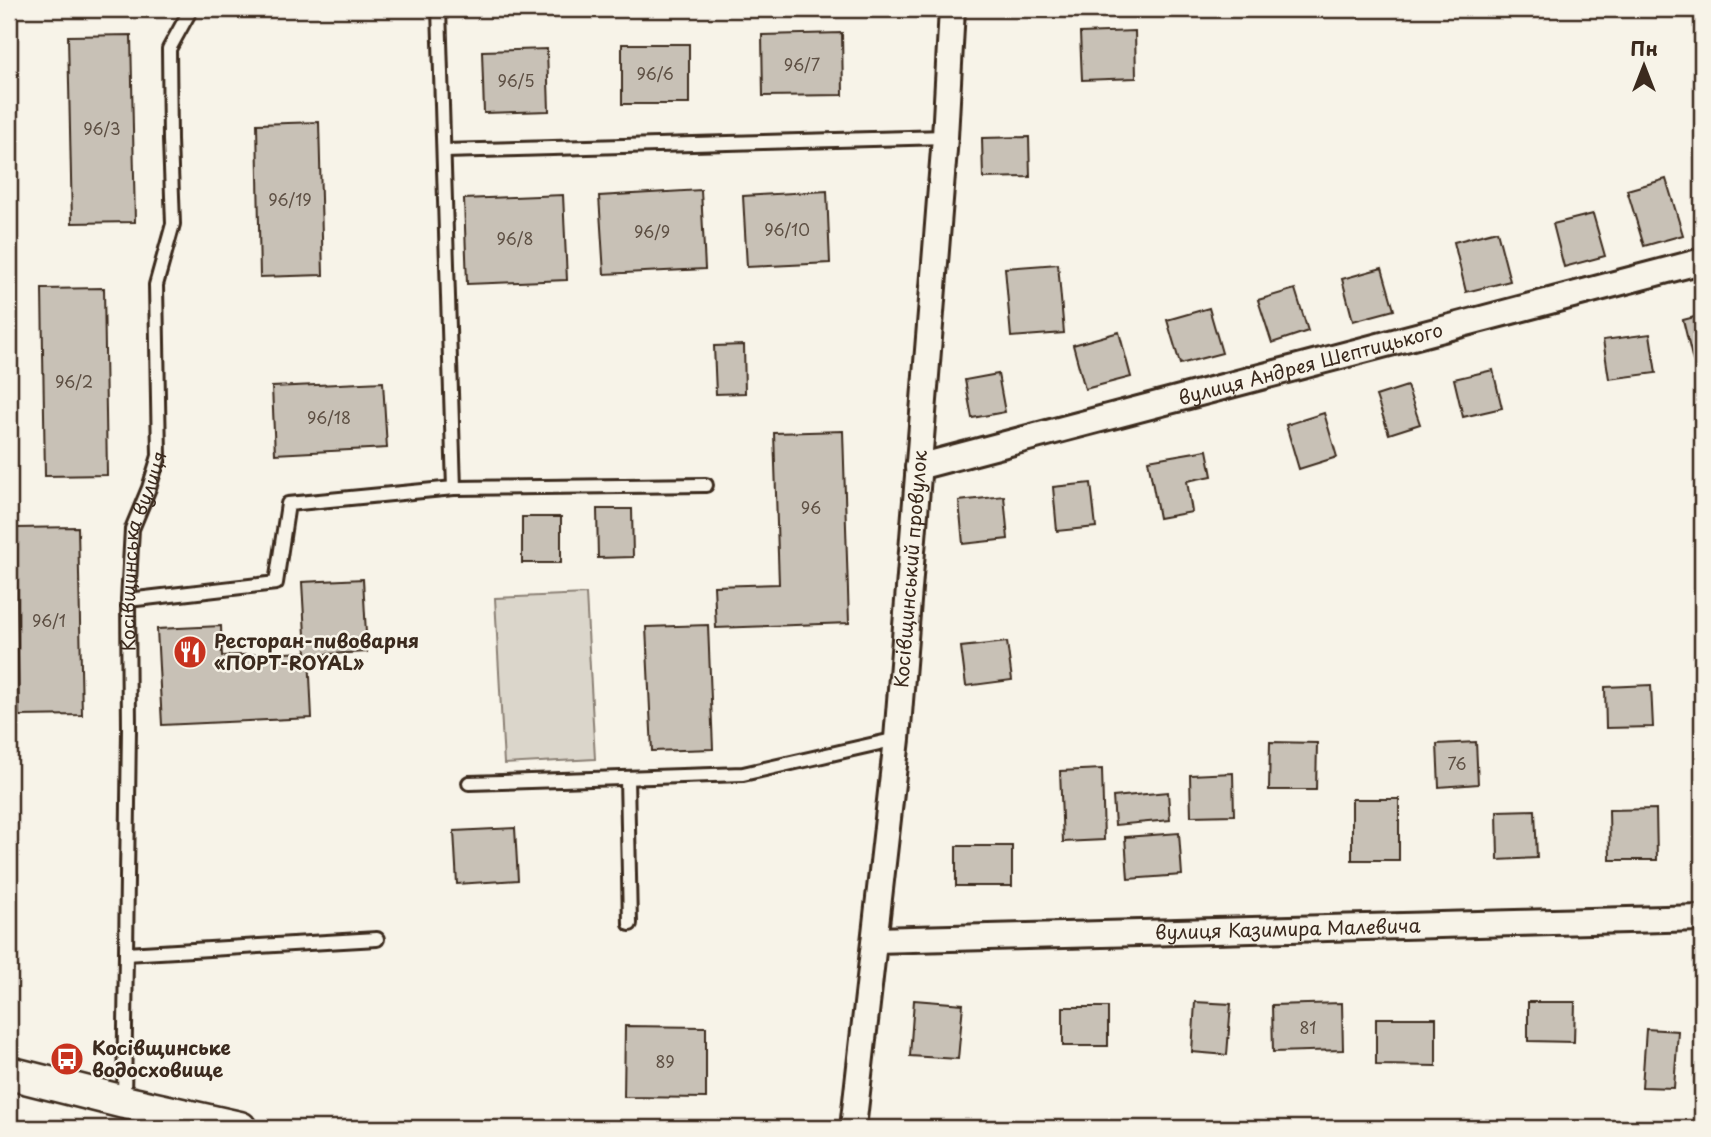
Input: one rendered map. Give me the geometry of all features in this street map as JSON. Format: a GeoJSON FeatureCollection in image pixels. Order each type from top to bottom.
{"type":"FeatureCollection","features":[{"type":"Feature","properties":{"kind":"street","name":"Косівщинський провулок"},"geometry":{"type":"LineString","coordinates":[[853,1128],[897,738],[945,137],[952,9]]}},
{"type":"Feature","properties":{"kind":"street","name":"вулиця Андрея Шептицького"},"geometry":{"type":"LineString","coordinates":[[918,467],[1702,261]]}},
{"type":"Feature","properties":{"kind":"street","name":"вулиця Казимира Малевича"},"geometry":{"type":"LineString","coordinates":[[875,940],[1702,918]]}},
{"type":"Feature","properties":{"kind":"street"},"geometry":{"type":"LineString","coordinates":[[9,1073],[240,1128]]}},
{"type":"Feature","properties":{"kind":"lane","name":"Косівщинська вулиця"},"geometry":{"type":"LineString","coordinates":[[124,1102],[130,728],[128,600],[132,529],[159,456],[156,285],[173,224],[169,50],[191,9]]}},
{"type":"Feature","properties":{"kind":"lane"},"geometry":{"type":"LineString","coordinates":[[439,9],[454,488]]}},
{"type":"Feature","properties":{"kind":"lane"},"geometry":{"type":"LineString","coordinates":[[444,151],[945,137]]}},
{"type":"Feature","properties":{"kind":"lane"},"geometry":{"type":"LineString","coordinates":[[128,600],[276,583],[288,504],[454,488],[706,485]]}},
{"type":"Feature","properties":{"kind":"lane"},"geometry":{"type":"LineString","coordinates":[[469,783],[743,774],[897,738]]}},
{"type":"Feature","properties":{"kind":"lane"},"geometry":{"type":"LineString","coordinates":[[627,778],[631,923]]}},
{"type":"Feature","properties":{"kind":"lane"},"geometry":{"type":"LineString","coordinates":[[126,954],[377,939]]}},
{"type":"Feature","properties":{"kind":"shaded area"},"geometry":{"type":"Polygon","coordinates":[[[586,594],[595,759],[504,764],[495,598],[586,594]]]}},
{"type":"Feature","properties":{"kind":"building"},"geometry":{"type":"Polygon","coordinates":[[[1135,31],[1136,78],[1082,80],[1080,33],[1135,31]]]}},
{"type":"Feature","properties":{"kind":"building"},"geometry":{"type":"Polygon","coordinates":[[[842,33],[843,95],[763,96],[762,35],[842,33]]]}},
{"type":"Feature","properties":{"kind":"building"},"geometry":{"type":"Polygon","coordinates":[[[131,35],[135,222],[72,223],[68,36],[131,35]]]}},
{"type":"Feature","properties":{"kind":"building"},"geometry":{"type":"Polygon","coordinates":[[[622,44],[689,44],[689,104],[622,104],[622,44]]]}},
{"type":"Feature","properties":{"kind":"building"},"geometry":{"type":"Polygon","coordinates":[[[547,49],[549,111],[484,113],[482,51],[547,49]]]}},
{"type":"Feature","properties":{"kind":"building"},"geometry":{"type":"Polygon","coordinates":[[[319,122],[323,275],[260,277],[257,124],[319,122]]]}},
{"type":"Feature","properties":{"kind":"building"},"geometry":{"type":"Polygon","coordinates":[[[1029,137],[1030,177],[983,178],[982,138],[1029,137]]]}},
{"type":"Feature","properties":{"kind":"building"},"geometry":{"type":"Polygon","coordinates":[[[1666,179],[1683,235],[1644,246],[1627,190],[1666,179]]]}},
{"type":"Feature","properties":{"kind":"building"},"geometry":{"type":"Polygon","coordinates":[[[701,190],[705,269],[604,274],[599,196],[701,190]]]}},
{"type":"Feature","properties":{"kind":"building"},"geometry":{"type":"Polygon","coordinates":[[[827,191],[830,263],[747,267],[743,196],[827,191]]]}},
{"type":"Feature","properties":{"kind":"building"},"geometry":{"type":"Polygon","coordinates":[[[563,195],[567,280],[467,284],[464,199],[563,195]]]}},
{"type":"Feature","properties":{"kind":"building"},"geometry":{"type":"Polygon","coordinates":[[[1593,214],[1605,256],[1564,267],[1553,224],[1593,214]]]}},
{"type":"Feature","properties":{"kind":"building"},"geometry":{"type":"Polygon","coordinates":[[[1497,231],[1510,281],[1466,292],[1454,242],[1497,231]]]}},
{"type":"Feature","properties":{"kind":"building"},"geometry":{"type":"Polygon","coordinates":[[[1058,264],[1064,333],[1011,337],[1005,268],[1058,264]]]}},
{"type":"Feature","properties":{"kind":"building"},"geometry":{"type":"Polygon","coordinates":[[[1382,268],[1394,310],[1353,321],[1342,279],[1382,268]]]}},
{"type":"Feature","properties":{"kind":"building"},"geometry":{"type":"Polygon","coordinates":[[[104,288],[107,475],[45,476],[42,289],[104,288]]]}},
{"type":"Feature","properties":{"kind":"building"},"geometry":{"type":"Polygon","coordinates":[[[1295,289],[1308,331],[1272,343],[1258,300],[1295,289]]]}},
{"type":"Feature","properties":{"kind":"building"},"geometry":{"type":"Polygon","coordinates":[[[1209,308],[1222,353],[1180,364],[1167,320],[1209,308]]]}},
{"type":"Feature","properties":{"kind":"building"},"geometry":{"type":"Polygon","coordinates":[[[1702,315],[1702,359],[1693,361],[1683,320],[1702,315]]]}},
{"type":"Feature","properties":{"kind":"building"},"geometry":{"type":"Polygon","coordinates":[[[1119,332],[1131,377],[1085,389],[1073,345],[1119,332]]]}},
{"type":"Feature","properties":{"kind":"building"},"geometry":{"type":"Polygon","coordinates":[[[1650,334],[1656,373],[1609,379],[1603,340],[1650,334]]]}},
{"type":"Feature","properties":{"kind":"building"},"geometry":{"type":"Polygon","coordinates":[[[744,345],[745,393],[716,394],[714,346],[744,345]]]}},
{"type":"Feature","properties":{"kind":"building"},"geometry":{"type":"Polygon","coordinates":[[[1493,370],[1502,408],[1463,417],[1454,379],[1493,370]]]}},
{"type":"Feature","properties":{"kind":"building"},"geometry":{"type":"Polygon","coordinates":[[[998,374],[1005,412],[972,418],[965,380],[998,374]]]}},
{"type":"Feature","properties":{"kind":"building"},"geometry":{"type":"Polygon","coordinates":[[[383,382],[387,448],[275,454],[272,387],[383,382]]]}},
{"type":"Feature","properties":{"kind":"building"},"geometry":{"type":"Polygon","coordinates":[[[1407,386],[1420,424],[1389,434],[1376,396],[1407,386]]]}},
{"type":"Feature","properties":{"kind":"building"},"geometry":{"type":"Polygon","coordinates":[[[1324,413],[1337,457],[1299,469],[1286,425],[1324,413]]]}},
{"type":"Feature","properties":{"kind":"building"},"geometry":{"type":"Polygon","coordinates":[[[843,431],[849,623],[716,628],[714,586],[779,584],[774,433],[843,431]]]}},
{"type":"Feature","properties":{"kind":"building"},"geometry":{"type":"Polygon","coordinates":[[[1207,450],[1212,476],[1187,481],[1192,512],[1159,518],[1148,460],[1207,450]]]}},
{"type":"Feature","properties":{"kind":"building"},"geometry":{"type":"Polygon","coordinates":[[[1091,483],[1096,527],[1057,531],[1053,487],[1091,483]]]}},
{"type":"Feature","properties":{"kind":"building"},"geometry":{"type":"Polygon","coordinates":[[[1004,496],[1008,539],[963,544],[959,501],[1004,496]]]}},
{"type":"Feature","properties":{"kind":"building"},"geometry":{"type":"Polygon","coordinates":[[[597,509],[632,509],[633,557],[598,558],[597,509]]]}},
{"type":"Feature","properties":{"kind":"building"},"geometry":{"type":"Polygon","coordinates":[[[522,517],[561,517],[561,563],[522,563],[522,517]]]}},
{"type":"Feature","properties":{"kind":"building"},"geometry":{"type":"Polygon","coordinates":[[[78,527],[82,715],[19,716],[16,528],[78,527]]]}},
{"type":"Feature","properties":{"kind":"building","name":"Ресторан-пивоварня «ПОРТ-ROYAL»"},"geometry":{"type":"Polygon","coordinates":[[[363,579],[367,652],[309,655],[312,718],[162,725],[157,629],[221,626],[222,656],[306,652],[302,582],[363,579]]]}},
{"type":"Feature","properties":{"kind":"building"},"geometry":{"type":"Polygon","coordinates":[[[708,625],[713,749],[652,751],[646,627],[708,625]]]}},
{"type":"Feature","properties":{"kind":"building"},"geometry":{"type":"Polygon","coordinates":[[[1007,642],[1012,680],[966,686],[961,647],[1007,642]]]}},
{"type":"Feature","properties":{"kind":"building"},"geometry":{"type":"Polygon","coordinates":[[[1651,685],[1653,727],[1606,728],[1605,687],[1651,685]]]}},
{"type":"Feature","properties":{"kind":"building"},"geometry":{"type":"Polygon","coordinates":[[[1270,742],[1317,743],[1316,790],[1269,790],[1270,742]]]}},
{"type":"Feature","properties":{"kind":"building"},"geometry":{"type":"Polygon","coordinates":[[[1476,742],[1478,784],[1439,787],[1437,744],[1476,742]]]}},
{"type":"Feature","properties":{"kind":"building"},"geometry":{"type":"Polygon","coordinates":[[[1102,769],[1104,840],[1063,842],[1060,771],[1102,769]]]}},
{"type":"Feature","properties":{"kind":"building"},"geometry":{"type":"Polygon","coordinates":[[[1233,773],[1234,815],[1191,816],[1190,775],[1233,773]]]}},
{"type":"Feature","properties":{"kind":"building"},"geometry":{"type":"Polygon","coordinates":[[[1168,792],[1170,820],[1115,825],[1113,797],[1168,792]]]}},
{"type":"Feature","properties":{"kind":"building"},"geometry":{"type":"Polygon","coordinates":[[[1352,799],[1399,799],[1399,860],[1352,860],[1352,799]]]}},
{"type":"Feature","properties":{"kind":"building"},"geometry":{"type":"Polygon","coordinates":[[[1656,809],[1657,860],[1610,860],[1609,810],[1656,809]]]}},
{"type":"Feature","properties":{"kind":"building"},"geometry":{"type":"Polygon","coordinates":[[[1535,810],[1537,858],[1498,860],[1497,811],[1535,810]]]}},
{"type":"Feature","properties":{"kind":"building"},"geometry":{"type":"Polygon","coordinates":[[[515,828],[518,880],[457,884],[454,831],[515,828]]]}},
{"type":"Feature","properties":{"kind":"building"},"geometry":{"type":"Polygon","coordinates":[[[1179,833],[1182,875],[1128,879],[1125,837],[1179,833]]]}},
{"type":"Feature","properties":{"kind":"building"},"geometry":{"type":"Polygon","coordinates":[[[956,846],[1012,846],[1012,886],[956,886],[956,846]]]}},
{"type":"Feature","properties":{"kind":"building"},"geometry":{"type":"Polygon","coordinates":[[[914,1000],[963,1004],[958,1059],[910,1056],[914,1000]]]}},
{"type":"Feature","properties":{"kind":"building"},"geometry":{"type":"Polygon","coordinates":[[[1195,1002],[1231,1004],[1227,1055],[1192,1052],[1195,1002]]]}},
{"type":"Feature","properties":{"kind":"building"},"geometry":{"type":"Polygon","coordinates":[[[1528,1002],[1575,1002],[1574,1042],[1528,1041],[1528,1002]]]}},
{"type":"Feature","properties":{"kind":"building"},"geometry":{"type":"Polygon","coordinates":[[[1342,1003],[1343,1050],[1273,1052],[1272,1005],[1342,1003]]]}},
{"type":"Feature","properties":{"kind":"building"},"geometry":{"type":"Polygon","coordinates":[[[1063,1007],[1108,1007],[1108,1046],[1063,1046],[1063,1007]]]}},
{"type":"Feature","properties":{"kind":"building"},"geometry":{"type":"Polygon","coordinates":[[[1376,1018],[1436,1018],[1436,1066],[1376,1065],[1376,1018]]]}},
{"type":"Feature","properties":{"kind":"building"},"geometry":{"type":"Polygon","coordinates":[[[625,1026],[706,1027],[706,1098],[624,1097],[625,1026]]]}},
{"type":"Feature","properties":{"kind":"building"},"geometry":{"type":"Polygon","coordinates":[[[1646,1029],[1678,1031],[1674,1088],[1642,1087],[1646,1029]]]}},
{"type":"Feature","properties":{"kind":"place","name":"Ресторан-пивоварня «ПОРТ-ROYAL»"},"geometry":{"type":"Point","coordinates":[190,652]}},
{"type":"Feature","properties":{"kind":"place","name":"Косівщинське водосховище"},"geometry":{"type":"Point","coordinates":[67,1059]}}]}
